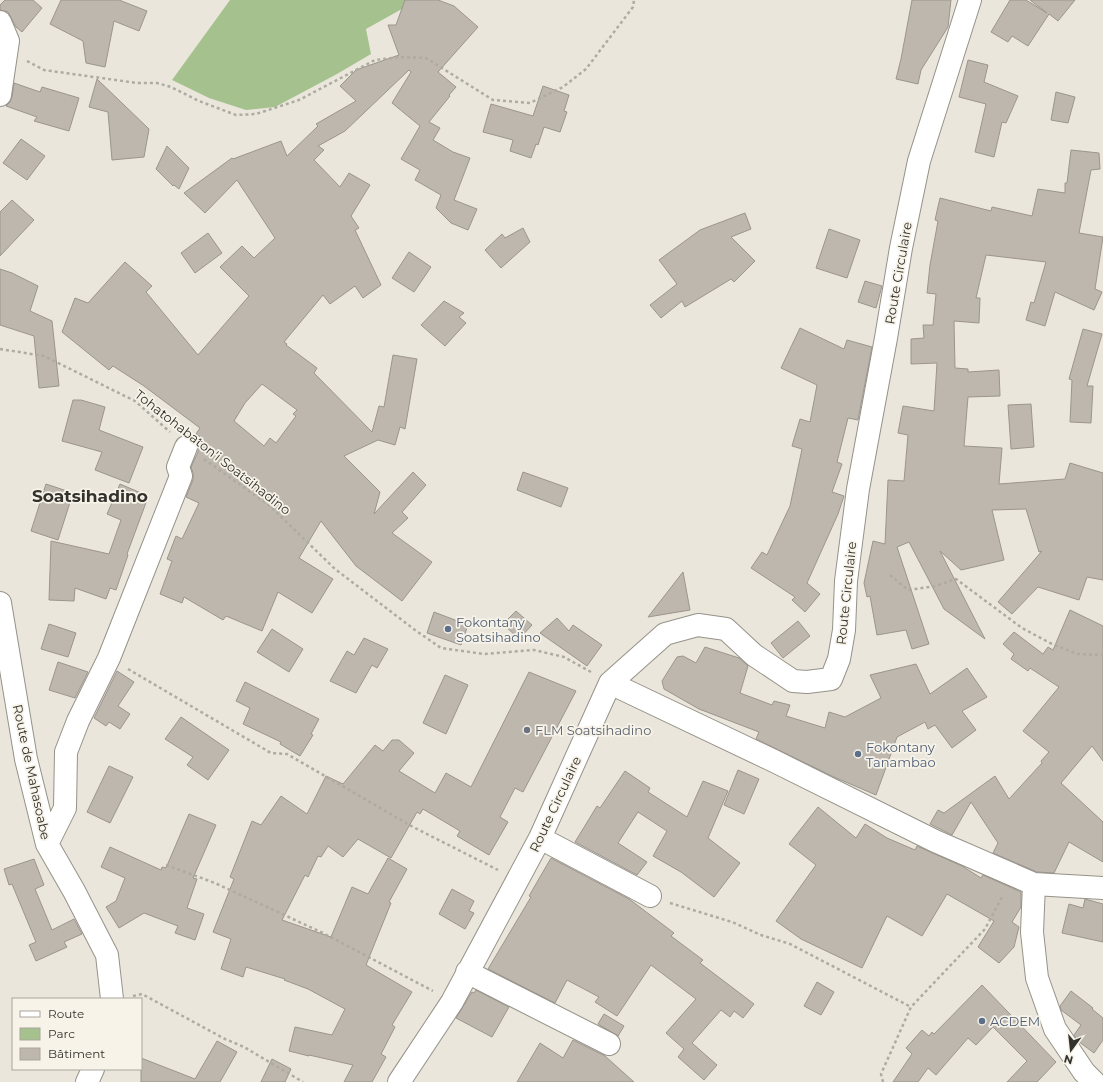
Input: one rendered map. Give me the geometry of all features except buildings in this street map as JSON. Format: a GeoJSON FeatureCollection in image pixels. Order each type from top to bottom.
{"type":"FeatureCollection","features":[{"type":"Feature","properties":{"kind":"street","name":"Route Circulaire"},"geometry":{"type":"LineString","coordinates":[[399,1082],[452,1002],[518,880],[540,838],[610,683],[665,634],[698,625],[726,629],[754,655],[792,681],[807,682],[831,679],[839,659],[844,630],[846,581],[858,489],[901,248],[919,161],[970,0]]}},
{"type":"Feature","properties":{"kind":"street"},"geometry":{"type":"LineString","coordinates":[[0,95],[4,32]]}},
{"type":"Feature","properties":{"kind":"street"},"geometry":{"type":"LineString","coordinates":[[47,844],[65,808],[66,752],[78,721],[110,658],[181,476],[178,466],[186,447]]}},
{"type":"Feature","properties":{"kind":"street","name":"Route de Mahasoabe"},"geometry":{"type":"LineString","coordinates":[[0,603],[26,759],[47,844],[74,891],[107,955],[121,998]]}},
{"type":"Feature","properties":{"kind":"street"},"geometry":{"type":"LineString","coordinates":[[610,683],[774,761],[935,841],[1034,884],[1103,888]]}},
{"type":"Feature","properties":{"kind":"street"},"geometry":{"type":"LineString","coordinates":[[540,838],[650,896]]}},
{"type":"Feature","properties":{"kind":"street"},"geometry":{"type":"LineString","coordinates":[[1034,884],[1032,932],[1037,978],[1055,1029],[1084,1072],[1094,1082]]}},
{"type":"Feature","properties":{"kind":"street"},"geometry":{"type":"LineString","coordinates":[[467,972],[609,1044]]}},
{"type":"Feature","properties":{"kind":"street"},"geometry":{"type":"LineString","coordinates":[[87,1082],[92,1070]]}},
{"type":"Feature","properties":{"kind":"path"},"geometry":{"type":"LineString","coordinates":[[4,32],[21,58],[44,70],[137,83],[157,83],[171,87],[199,101],[236,115],[256,114],[299,100],[375,60],[400,57],[426,58],[492,100],[530,103],[563,87],[586,69],[633,7],[634,0]]}},
{"type":"Feature","properties":{"kind":"path","name":"Tohatohabaton'i Soatsihadino"},"geometry":{"type":"LineString","coordinates":[[0,349],[44,356],[135,401],[186,447],[270,506],[335,569],[441,648],[484,654],[534,650],[564,657],[610,683]]}},
{"type":"Feature","properties":{"kind":"path"},"geometry":{"type":"LineString","coordinates":[[890,575],[908,590],[936,586],[956,579],[1022,628],[1050,643],[1077,654],[1103,655]]}},
{"type":"Feature","properties":{"kind":"path"},"geometry":{"type":"LineString","coordinates":[[143,679],[270,753],[287,754],[413,828],[518,880]]}},
{"type":"Feature","properties":{"kind":"path"},"geometry":{"type":"LineString","coordinates":[[166,865],[215,883],[320,932],[452,1002]]}},
{"type":"Feature","properties":{"kind":"path"},"geometry":{"type":"LineString","coordinates":[[883,1082],[881,1074],[911,1007],[984,929],[1013,875]]}},
{"type":"Feature","properties":{"kind":"path"},"geometry":{"type":"LineString","coordinates":[[650,896],[732,922],[761,935],[790,944],[911,1007]]}},
{"type":"Feature","properties":{"kind":"path"},"geometry":{"type":"LineString","coordinates":[[121,998],[142,994],[225,1039],[244,1047],[303,1082]]}},
{"type":"Feature","properties":{"kind":"green space"},"geometry":{"type":"Polygon","coordinates":[[[230,0],[414,0],[409,5],[366,29],[371,54],[275,107],[246,110],[209,98],[172,80],[230,0]]]}},
{"type":"Feature","properties":{"kind":"place","name":"Fokontany Soatsihadino"},"geometry":{"type":"Point","coordinates":[448,629]}},
{"type":"Feature","properties":{"kind":"place","name":"FLM Soatsihadino"},"geometry":{"type":"Point","coordinates":[527,730]}},
{"type":"Feature","properties":{"kind":"place","name":"Fokontany Tanambao"},"geometry":{"type":"Point","coordinates":[858,754]}},
{"type":"Feature","properties":{"kind":"place","name":"ACDEM"},"geometry":{"type":"Point","coordinates":[982,1021]}},
{"type":"Feature","properties":{"kind":"district","name":"Soatsihadino"},"geometry":{"type":"Point","coordinates":[90,496]}}]}
